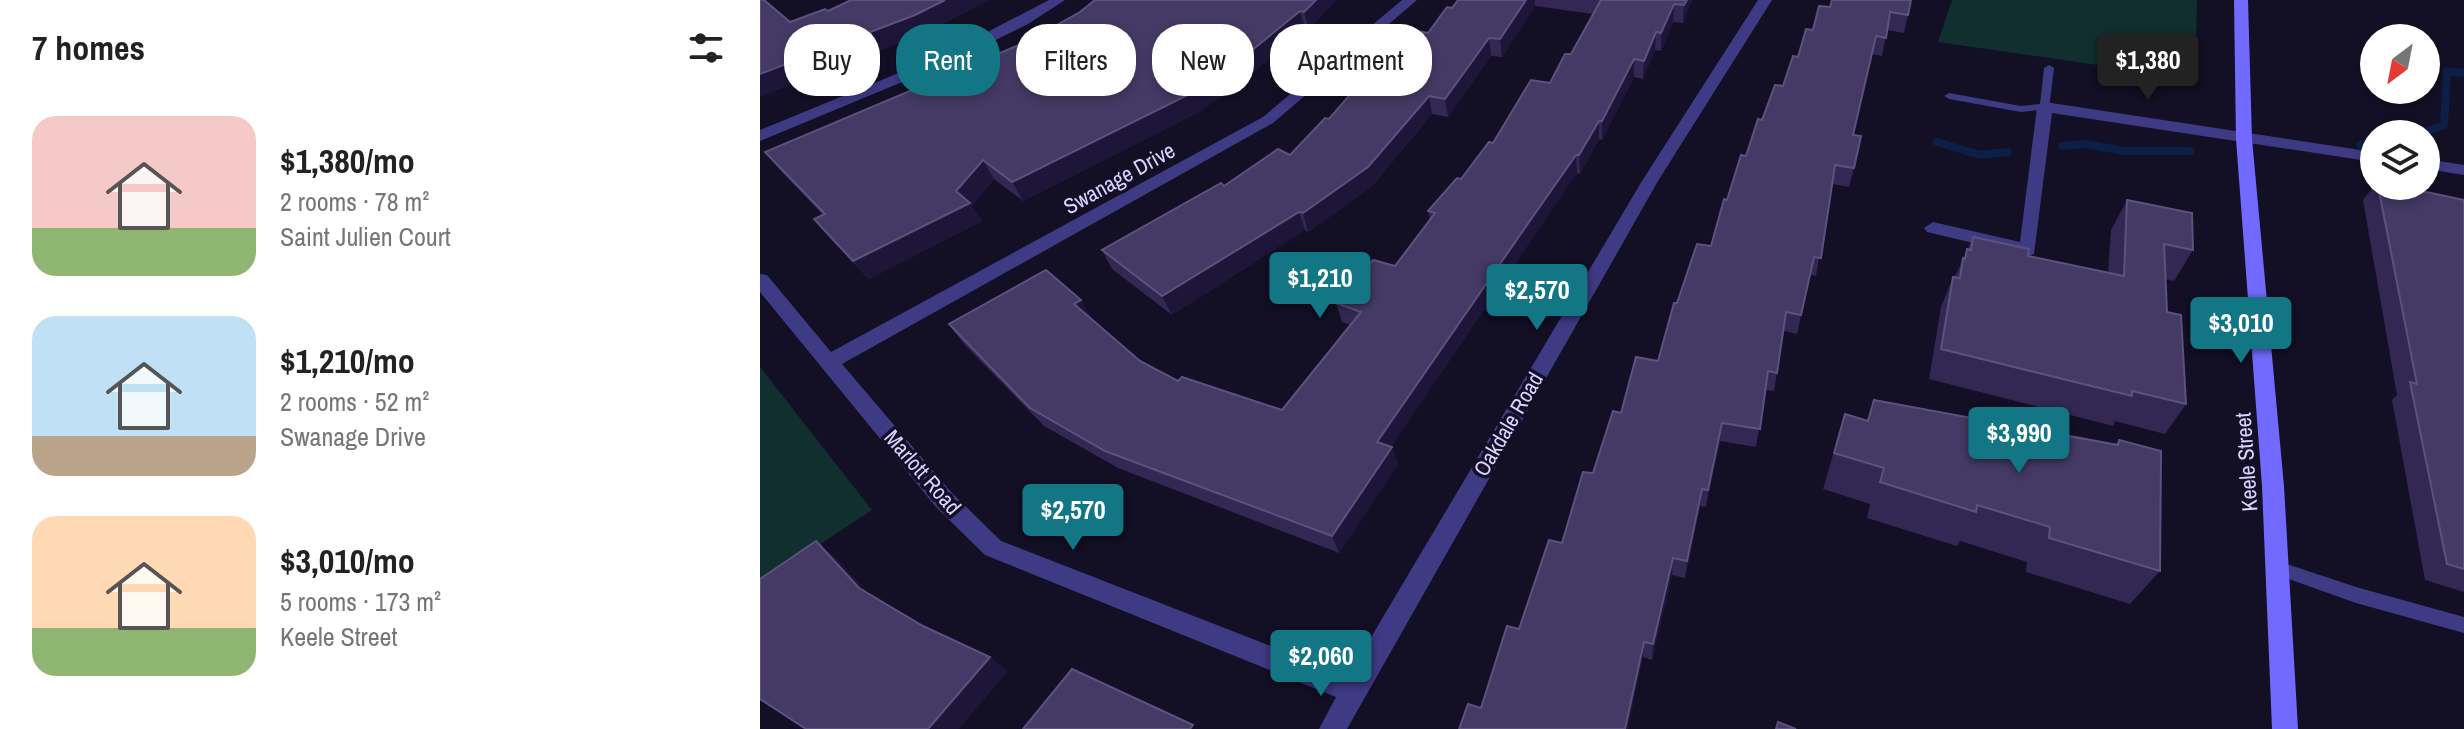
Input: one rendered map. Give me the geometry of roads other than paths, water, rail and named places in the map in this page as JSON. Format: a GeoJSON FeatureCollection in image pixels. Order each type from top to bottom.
{"type":"FeatureCollection","features":[{"type":"Feature","properties":{"kind":"main road","name":"Keele Street"},"geometry":{"type":"LineString","coordinates":[[2241,0],[2244,139],[2273,486],[2285,729]]}},
{"type":"Feature","properties":{"kind":"street"},"geometry":{"type":"LineString","coordinates":[[760,136],[967,51],[1015,28],[1058,0]]}},
{"type":"Feature","properties":{"kind":"street","name":"Swanage Drive"},"geometry":{"type":"LineString","coordinates":[[829,362],[1268,120],[1410,0]]}},
{"type":"Feature","properties":{"kind":"street","name":"Oakdale Road"},"geometry":{"type":"LineString","coordinates":[[1332,729],[1650,181],[1765,0]]}},
{"type":"Feature","properties":{"kind":"street"},"geometry":{"type":"LineString","coordinates":[[1933,228],[2028,250],[2045,107],[2360,155]]}},
{"type":"Feature","properties":{"kind":"street"},"geometry":{"type":"LineString","coordinates":[[2440,166],[2464,170]]}},
{"type":"Feature","properties":{"kind":"street","name":"Marlott Road"},"geometry":{"type":"LineString","coordinates":[[760,280],[944,500],[993,548],[1353,691]]}},
{"type":"Feature","properties":{"kind":"lane"},"geometry":{"type":"LineString","coordinates":[[1949,96],[2021,109],[2045,107],[2049,68]]}},
{"type":"Feature","properties":{"kind":"lane"},"geometry":{"type":"LineString","coordinates":[[2275,567],[2356,595],[2464,625]]}},
{"type":"Feature","properties":{"kind":"waterway"},"geometry":{"type":"LineString","coordinates":[[2440,126],[2444,125],[2447,71],[2464,73]]}},
{"type":"Feature","properties":{"kind":"waterway"},"geometry":{"type":"LineString","coordinates":[[1937,142],[1980,155],[2008,152]]}},
{"type":"Feature","properties":{"kind":"waterway"},"geometry":{"type":"LineString","coordinates":[[2062,146],[2085,144],[2125,151],[2190,151]]}}]}
